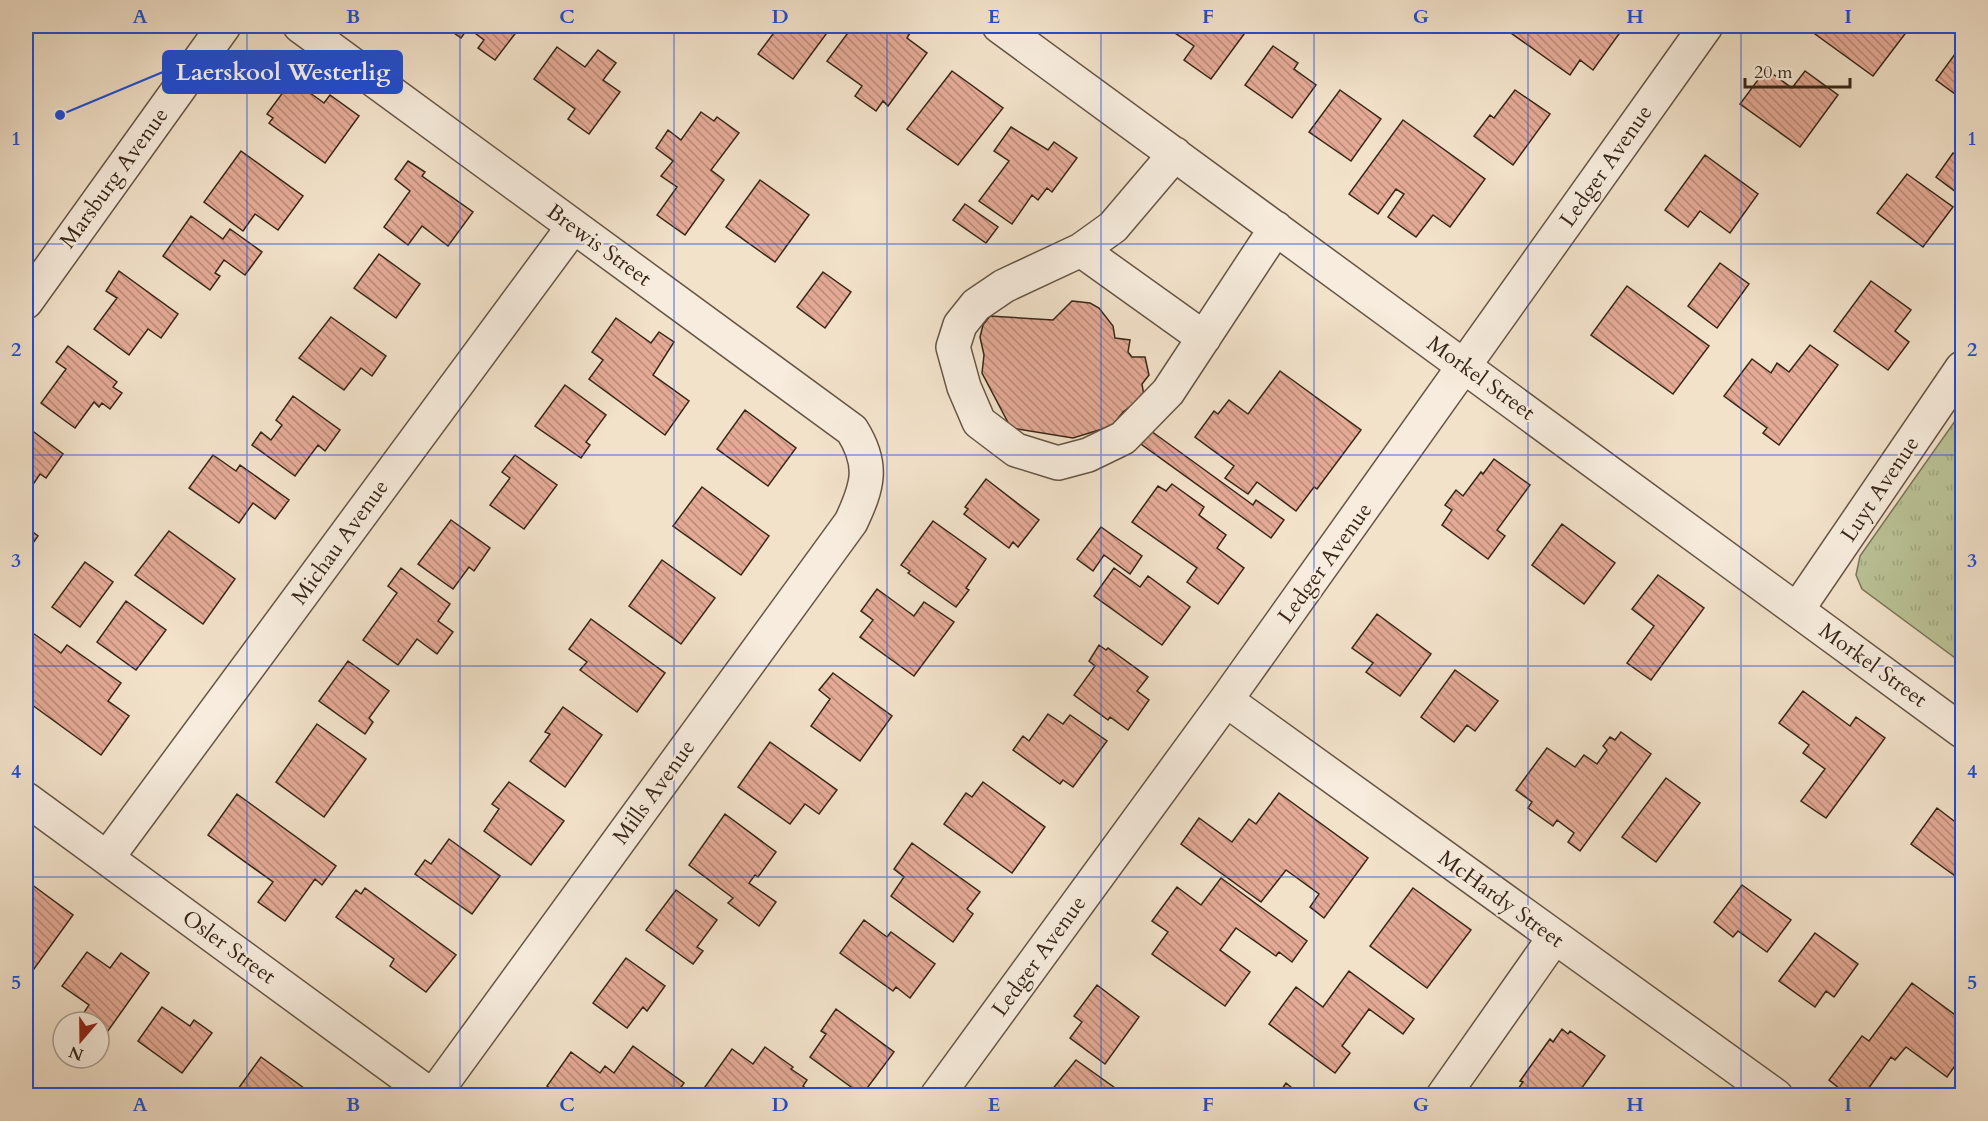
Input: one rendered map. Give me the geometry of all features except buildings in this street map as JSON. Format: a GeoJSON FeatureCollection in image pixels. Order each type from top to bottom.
{"type":"FeatureCollection","features":[{"type":"Feature","properties":{"kind":"street","name":"Marsburg Avenue"},"geometry":{"type":"LineString","coordinates":[[26,302],[224,26]]}},
{"type":"Feature","properties":{"kind":"street","name":"Brewis Street"},"geometry":{"type":"LineString","coordinates":[[300,26],[852,430],[864,449],[868,466],[865,484]]}},
{"type":"Feature","properties":{"kind":"street","name":"Morkel Street"},"geometry":{"type":"LineString","coordinates":[[999,26],[1962,731]]}},
{"type":"Feature","properties":{"kind":"street","name":"Ledger Avenue"},"geometry":{"type":"LineString","coordinates":[[937,1095],[1227,700],[1466,367],[1691,31]]}},
{"type":"Feature","properties":{"kind":"street"},"geometry":{"type":"LineString","coordinates":[[1175,154],[1113,227],[1081,250],[1004,286],[976,305],[960,325],[953,347],[964,387],[979,422],[1016,450],[1058,463],[1088,455],[1123,438],[1168,392],[1276,228]]}},
{"type":"Feature","properties":{"kind":"street","name":"Michau Avenue"},"geometry":{"type":"LineString","coordinates":[[107,858],[573,227]]}},
{"type":"Feature","properties":{"kind":"street"},"geometry":{"type":"LineString","coordinates":[[1081,250],[1204,338]]}},
{"type":"Feature","properties":{"kind":"street","name":"Luyt Avenue"},"geometry":{"type":"LineString","coordinates":[[1797,610],[1962,368]]}},
{"type":"Feature","properties":{"kind":"street","name":"Mills Avenue"},"geometry":{"type":"LineString","coordinates":[[432,1095],[851,522],[865,484]]}},
{"type":"Feature","properties":{"kind":"street","name":"McHardy Street"},"geometry":{"type":"LineString","coordinates":[[1227,700],[1554,938],[1776,1095]]}},
{"type":"Feature","properties":{"kind":"street","name":"Osler Street"},"geometry":{"type":"LineString","coordinates":[[26,799],[432,1095]]}},
{"type":"Feature","properties":{"kind":"street"},"geometry":{"type":"LineString","coordinates":[[1443,1095],[1554,938]]}},
{"type":"Feature","properties":{"kind":"green space"},"geometry":{"type":"Polygon","coordinates":[[[1962,411],[1962,663],[1862,589],[1856,575],[1860,556],[1962,411]]]}},
{"type":"Feature","properties":{"kind":"place","name":"Laerskool Westerlig"},"geometry":{"type":"Point","coordinates":[60,115]}}]}
